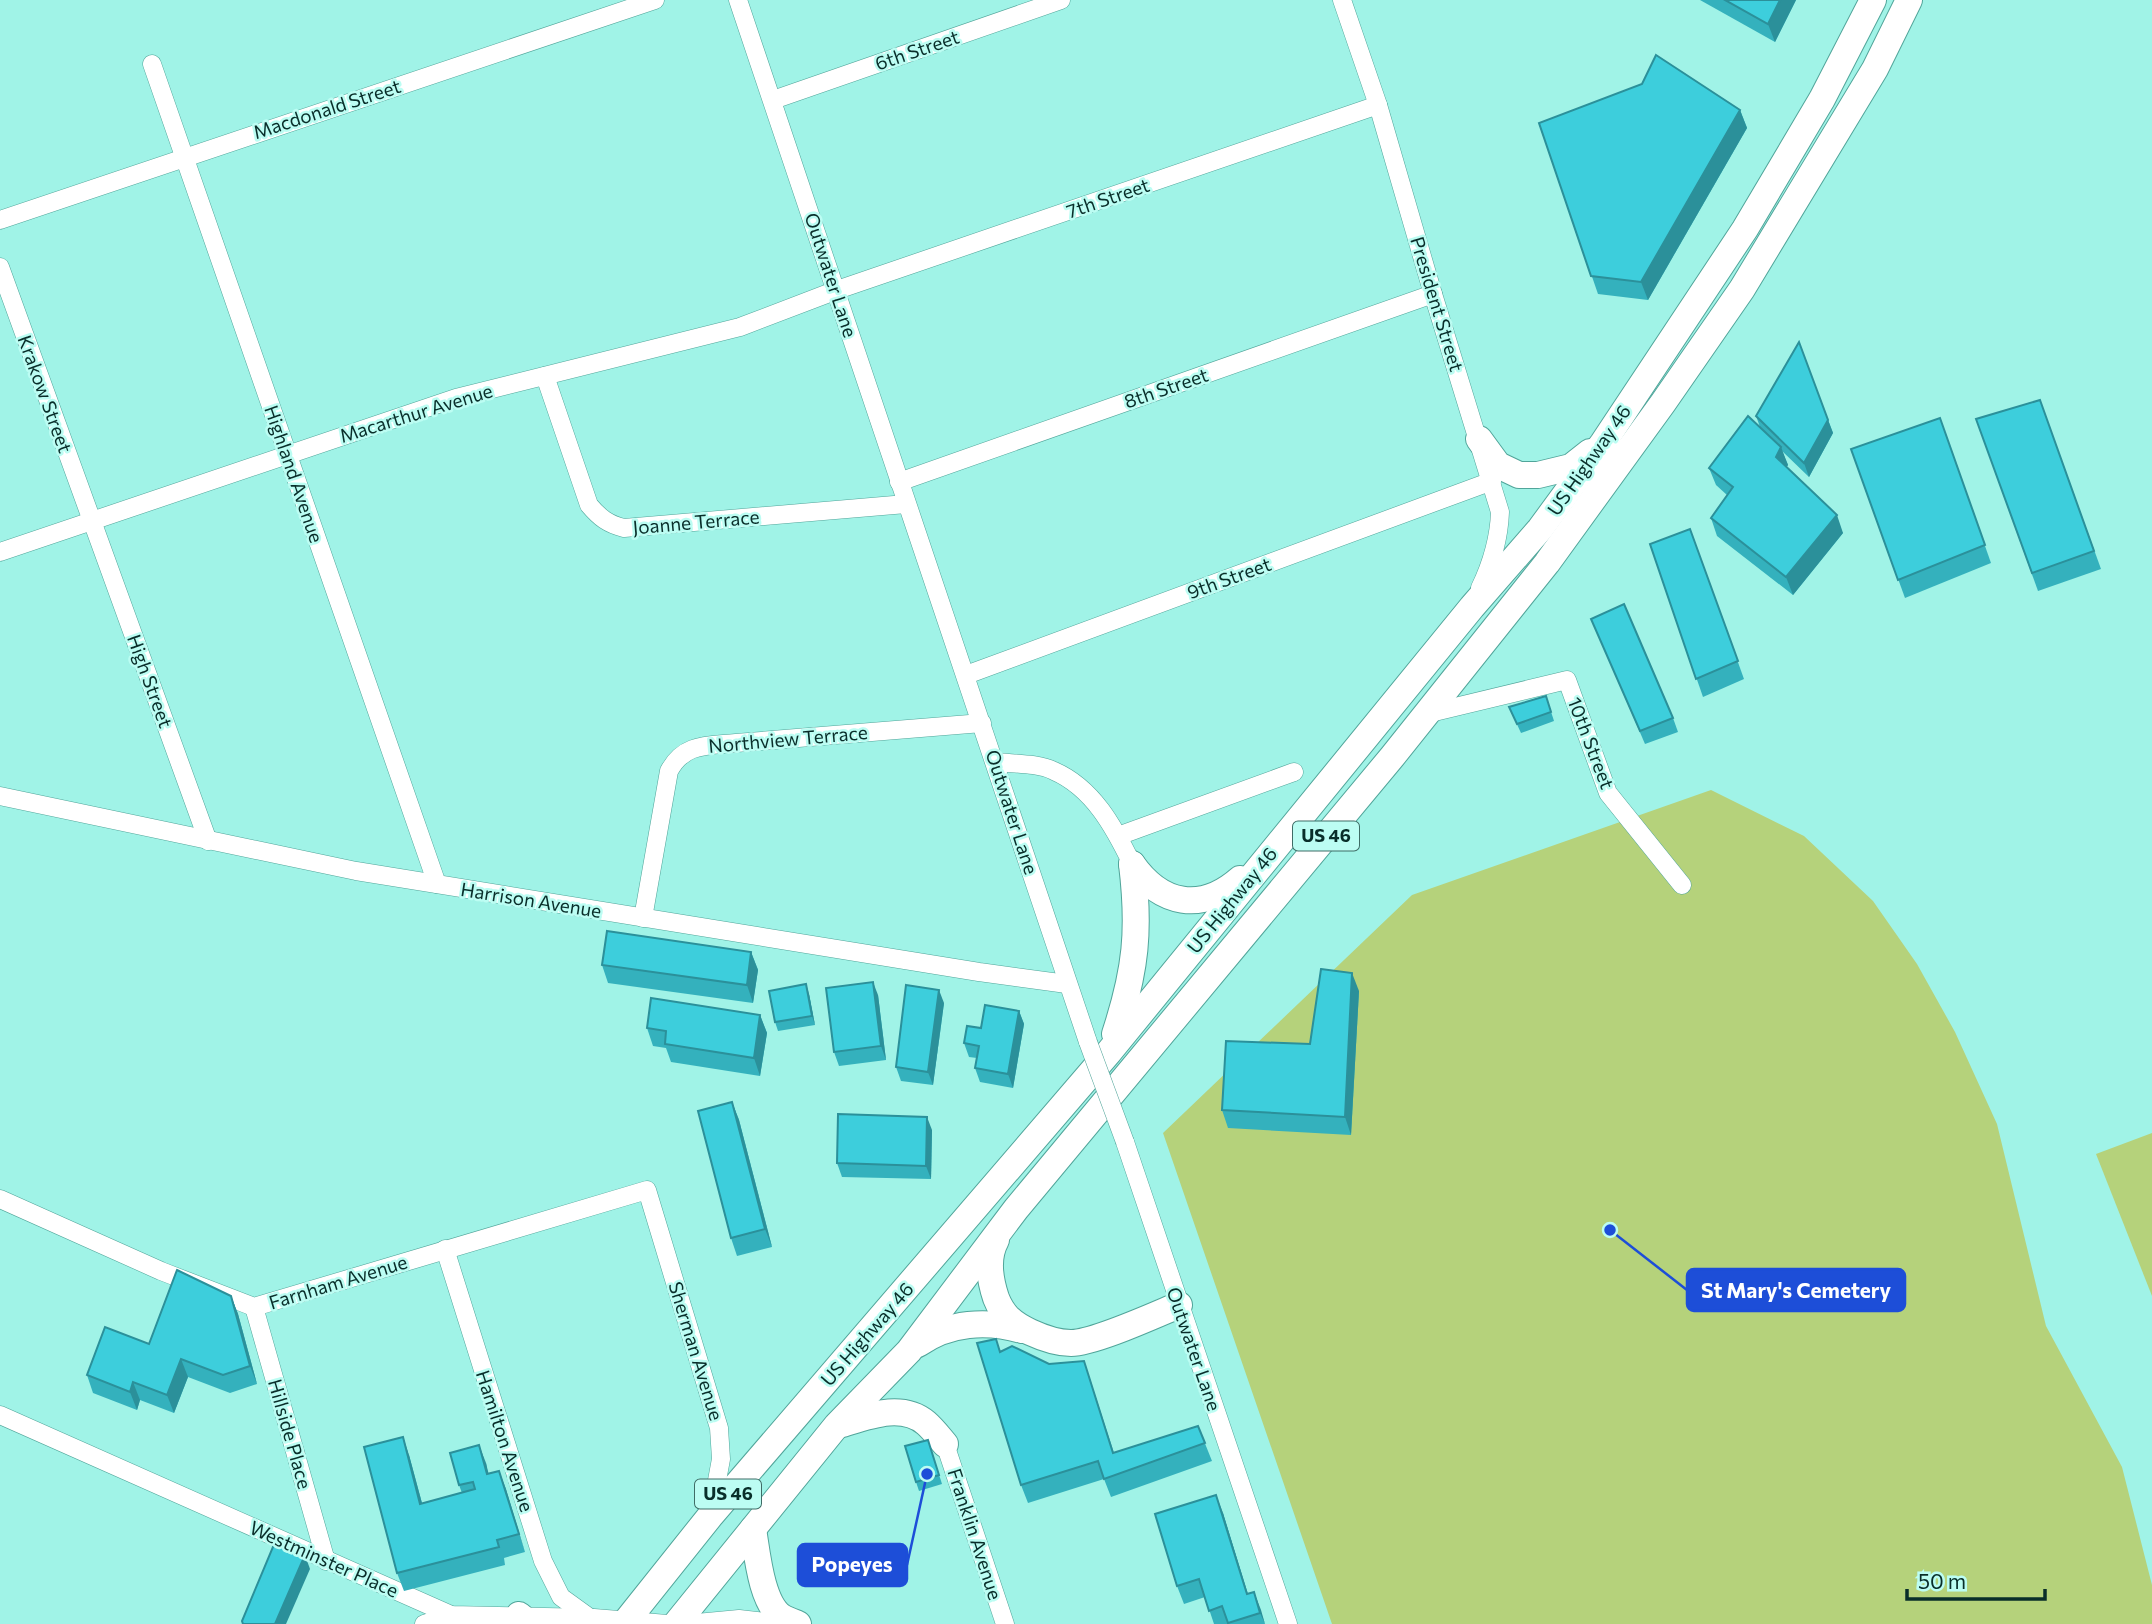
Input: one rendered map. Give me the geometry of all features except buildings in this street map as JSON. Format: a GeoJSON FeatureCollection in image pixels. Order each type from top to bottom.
{"type":"FeatureCollection","features":[{"type":"Feature","properties":{"kind":"highway","name":"US Highway 46"},"geometry":{"type":"LineString","coordinates":[[625,1622],[1098,1047],[1270,852],[1472,607],[1540,529],[1603,443],[1745,229],[1822,99],[1873,0]]}},
{"type":"Feature","properties":{"kind":"highway","name":"US Highway 46"},"geometry":{"type":"LineString","coordinates":[[677,1624],[837,1425],[909,1351],[1016,1209],[1547,564],[1742,289],[1875,69],[1909,0]]}},
{"type":"Feature","properties":{"kind":"highway"},"geometry":{"type":"LineString","coordinates":[[1479,439],[1498,465],[1519,475],[1538,475],[1571,467],[1603,443]]}},
{"type":"Feature","properties":{"kind":"highway"},"geometry":{"type":"LineString","coordinates":[[1132,864],[1143,880],[1158,892],[1191,901],[1209,898],[1227,890],[1270,852]]}},
{"type":"Feature","properties":{"kind":"highway"},"geometry":{"type":"LineString","coordinates":[[1098,1047],[1129,993],[1135,953],[1137,905],[1132,864]]}},
{"type":"Feature","properties":{"kind":"highway"},"geometry":{"type":"LineString","coordinates":[[1016,1209],[993,1247],[990,1276],[1000,1309],[1010,1321],[1052,1341],[1074,1343],[1093,1339],[1179,1305]]}},
{"type":"Feature","properties":{"kind":"highway"},"geometry":{"type":"LineString","coordinates":[[909,1351],[938,1332],[972,1324],[1003,1325],[1030,1332]]}},
{"type":"Feature","properties":{"kind":"highway"},"geometry":{"type":"LineString","coordinates":[[837,1425],[880,1413],[908,1413],[925,1422],[946,1444]]}},
{"type":"Feature","properties":{"kind":"highway"},"geometry":{"type":"LineString","coordinates":[[753,1529],[767,1595],[780,1616],[797,1624]]}},
{"type":"Feature","properties":{"kind":"street","name":"Macdonald Street"},"geometry":{"type":"LineString","coordinates":[[0,220],[654,0]]}},
{"type":"Feature","properties":{"kind":"street","name":"Outwater Lane"},"geometry":{"type":"LineString","coordinates":[[738,0],[837,290],[906,504],[996,762],[1067,984],[1098,1047],[1125,1142],[1287,1624]]}},
{"type":"Feature","properties":{"kind":"street","name":"6th Street"},"geometry":{"type":"LineString","coordinates":[[773,100],[1061,0]]}},
{"type":"Feature","properties":{"kind":"street","name":"President Street"},"geometry":{"type":"LineString","coordinates":[[1342,0],[1378,105],[1500,512],[1499,534],[1491,564],[1472,607]]}},
{"type":"Feature","properties":{"kind":"street","name":"Highland Avenue"},"geometry":{"type":"LineString","coordinates":[[152,64],[437,884]]}},
{"type":"Feature","properties":{"kind":"street","name":"7th Street"},"geometry":{"type":"LineString","coordinates":[[837,290],[1378,105]]}},
{"type":"Feature","properties":{"kind":"street","name":"Krakow Street"},"geometry":{"type":"LineString","coordinates":[[0,267],[91,521]]}},
{"type":"Feature","properties":{"kind":"street","name":"Macarthur Avenue"},"geometry":{"type":"LineString","coordinates":[[0,552],[456,398],[740,327],[837,290]]}},
{"type":"Feature","properties":{"kind":"street","name":"8th Street"},"geometry":{"type":"LineString","coordinates":[[899,482],[1433,294]]}},
{"type":"Feature","properties":{"kind":"street","name":"Joanne Terrace"},"geometry":{"type":"LineString","coordinates":[[545,376],[589,505],[599,517],[611,525],[624,528],[906,504]]}},
{"type":"Feature","properties":{"kind":"street","name":"9th Street"},"geometry":{"type":"LineString","coordinates":[[966,675],[1492,481]]}},
{"type":"Feature","properties":{"kind":"street","name":"High Street"},"geometry":{"type":"LineString","coordinates":[[91,521],[208,841]]}},
{"type":"Feature","properties":{"kind":"street","name":"10th Street"},"geometry":{"type":"LineString","coordinates":[[1426,714],[1567,680],[1608,793],[1682,886]]}},
{"type":"Feature","properties":{"kind":"street","name":"Northview Terrace"},"geometry":{"type":"LineString","coordinates":[[643,918],[669,771],[674,760],[683,752],[696,747],[736,743],[982,723]]}},
{"type":"Feature","properties":{"kind":"street"},"geometry":{"type":"LineString","coordinates":[[996,762],[1053,770],[1086,789],[1118,836],[1132,864]]}},
{"type":"Feature","properties":{"kind":"street"},"geometry":{"type":"LineString","coordinates":[[1118,836],[1294,772]]}},
{"type":"Feature","properties":{"kind":"street","name":"Harrison Avenue"},"geometry":{"type":"LineString","coordinates":[[0,796],[356,871],[1067,984]]}},
{"type":"Feature","properties":{"kind":"street","name":"Sherman Avenue"},"geometry":{"type":"LineString","coordinates":[[647,1190],[719,1428],[721,1459],[711,1515]]}},
{"type":"Feature","properties":{"kind":"street","name":"Farnham Avenue"},"geometry":{"type":"LineString","coordinates":[[0,1199],[161,1271],[254,1307],[647,1190]]}},
{"type":"Feature","properties":{"kind":"street","name":"Hamilton Avenue"},"geometry":{"type":"LineString","coordinates":[[444,1249],[543,1561],[561,1597],[590,1618]]}},
{"type":"Feature","properties":{"kind":"street","name":"Hillside Place"},"geometry":{"type":"LineString","coordinates":[[254,1307],[326,1561]]}},
{"type":"Feature","properties":{"kind":"street","name":"Westminster Place"},"geometry":{"type":"LineString","coordinates":[[0,1415],[451,1615],[524,1620],[590,1618],[667,1624]]}},
{"type":"Feature","properties":{"kind":"street","name":"Franklin Avenue"},"geometry":{"type":"LineString","coordinates":[[946,1444],[1004,1624]]}},
{"type":"Feature","properties":{"kind":"street"},"geometry":{"type":"LineString","coordinates":[[424,1624],[451,1615]]}},
{"type":"Feature","properties":{"kind":"street"},"geometry":{"type":"LineString","coordinates":[[686,1624],[739,1619],[782,1624]]}},
{"type":"Feature","properties":{"kind":"green space"},"geometry":{"type":"Polygon","coordinates":[[[1711,790],[1804,836],[1873,901],[1917,964],[1955,1032],[1997,1124],[2046,1326],[2122,1467],[2152,1585],[2152,1624],[1332,1624],[1163,1133],[1412,895],[1711,790]]]}},
{"type":"Feature","properties":{"kind":"green space"},"geometry":{"type":"Polygon","coordinates":[[[2152,1133],[2152,1296],[2096,1154],[2152,1133]]]}},
{"type":"Feature","properties":{"kind":"place","name":"St Mary's Cemetery"},"geometry":{"type":"Point","coordinates":[1610,1230]}},
{"type":"Feature","properties":{"kind":"place","name":"Popeyes"},"geometry":{"type":"Point","coordinates":[927,1474]}}]}
